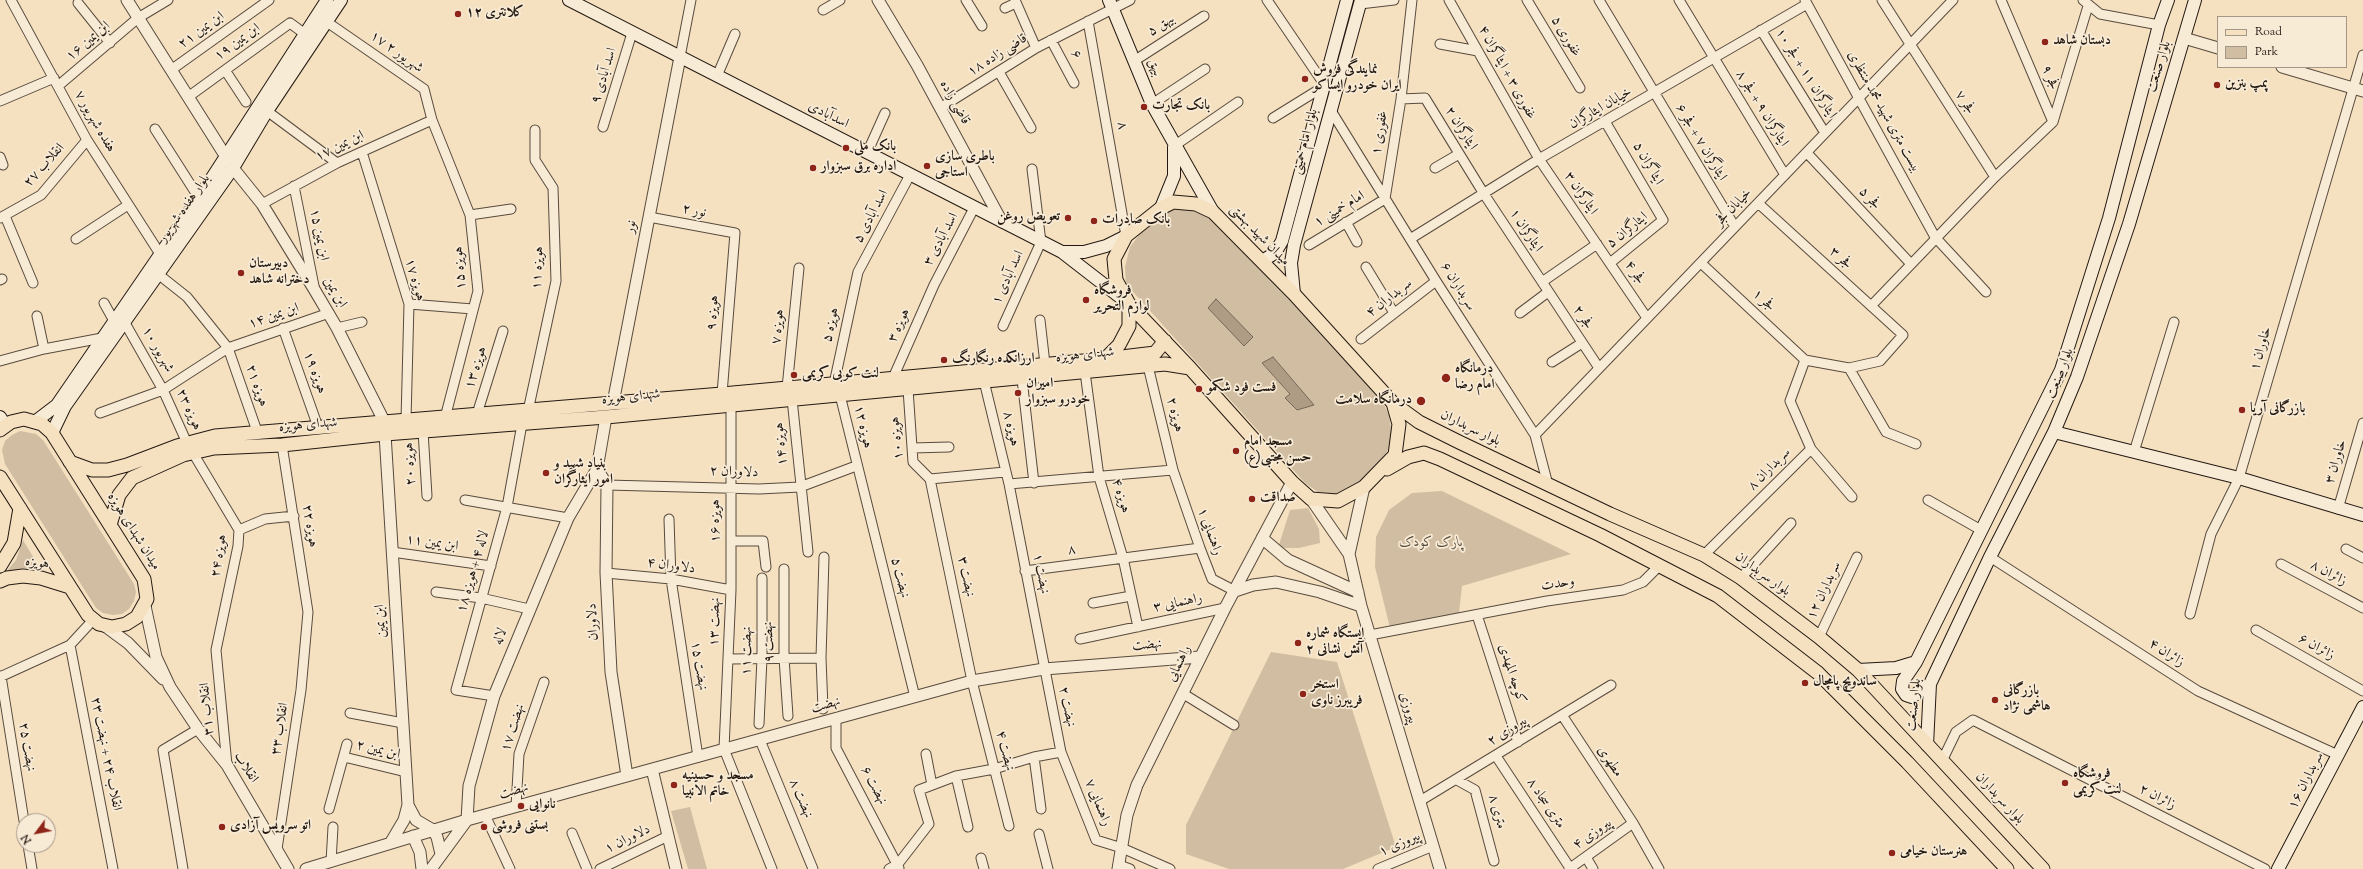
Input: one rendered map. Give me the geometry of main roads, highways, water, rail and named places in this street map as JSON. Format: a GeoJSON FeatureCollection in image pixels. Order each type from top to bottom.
{"type":"FeatureCollection","features":[{"type":"Feature","properties":{"kind":"main road","name":"بلوار هفده شهریور"},"geometry":{"type":"LineString","coordinates":[[36,422],[56,405],[102,338],[120,322],[158,274],[229,163],[305,34],[327,0]]}},
{"type":"Feature","properties":{"kind":"main road","name":"بلوار هفده شهریور"},"geometry":{"type":"LineString","coordinates":[[52,433],[65,406],[120,322],[160,254],[199,198],[229,163],[268,111],[341,0]]}},
{"type":"Feature","properties":{"kind":"main road","name":"اسدآبادی"},"geometry":{"type":"LineString","coordinates":[[569,0],[1062,252],[1129,304]]}},
{"type":"Feature","properties":{"kind":"main road","name":"بلوار امام خمینی"},"geometry":{"type":"LineString","coordinates":[[1262,261],[1275,252],[1282,241],[1347,0]]}},
{"type":"Feature","properties":{"kind":"main road","name":"بلوار صنعت"},"geometry":{"type":"LineString","coordinates":[[1858,670],[1896,668],[1916,662],[2061,370],[2109,218],[2159,25],[2168,0]]}},
{"type":"Feature","properties":{"kind":"main road","name":"بلوار صنعت"},"geometry":{"type":"LineString","coordinates":[[1927,745],[1930,684],[1990,557],[2054,432],[2077,377],[2128,224],[2195,0]]}},
{"type":"Feature","properties":{"kind":"main road","name":"بلوار امام خمینی"},"geometry":{"type":"LineString","coordinates":[[1294,294],[1291,263],[1330,109],[1361,2]]}},
{"type":"Feature","properties":{"kind":"main road","name":"بیهق"},"geometry":{"type":"LineString","coordinates":[[1111,5],[1152,104],[1174,146],[1213,212]]}},
{"type":"Feature","properties":{"kind":"main road"},"geometry":{"type":"LineString","coordinates":[[1161,208],[1174,176],[1174,146]]}},
{"type":"Feature","properties":{"kind":"main road"},"geometry":{"type":"LineString","coordinates":[[1301,170],[1313,174]]}},
{"type":"Feature","properties":{"kind":"main road","name":"میدان شهید بهشتی"},"geometry":{"type":"LineString","coordinates":[[1173,202],[1196,204],[1213,212],[1294,294],[1393,403],[1399,424],[1398,443],[1395,455],[1364,486],[1338,501],[1311,499],[1292,482],[1166,341],[1129,304],[1116,280],[1114,259],[1126,236],[1161,208],[1173,202]]}},
{"type":"Feature","properties":{"kind":"main road"},"geometry":{"type":"LineString","coordinates":[[2109,218],[2128,224]]}},
{"type":"Feature","properties":{"kind":"main road"},"geometry":{"type":"LineString","coordinates":[[1062,252],[1084,252],[1106,246],[1126,236]]}},
{"type":"Feature","properties":{"kind":"main road"},"geometry":{"type":"LineString","coordinates":[[1105,359],[1119,345],[1129,326],[1129,304]]}},
{"type":"Feature","properties":{"kind":"main road"},"geometry":{"type":"LineString","coordinates":[[1165,364],[1155,353],[1166,341]]}},
{"type":"Feature","properties":{"kind":"main road","name":"شهدای هویزه"},"geometry":{"type":"LineString","coordinates":[[837,390],[893,378],[1105,359],[1155,353]]}},
{"type":"Feature","properties":{"kind":"main road","name":"شهدای هویزه"},"geometry":{"type":"LineString","coordinates":[[70,462],[92,470],[108,470],[190,448],[282,445],[384,428],[406,420],[445,418],[477,414],[722,394],[908,389],[984,380],[1022,379],[1165,364],[1190,368]]}},
{"type":"Feature","properties":{"kind":"main road","name":"شهدای هویزه"},"geometry":{"type":"LineString","coordinates":[[110,525],[119,495],[132,478],[215,436],[258,434],[318,427],[384,428],[423,431],[522,424],[731,404],[790,393]]}},
{"type":"Feature","properties":{"kind":"main road","name":"بلوار سربداران"},"geometry":{"type":"LineString","coordinates":[[1393,403],[1419,422],[1610,514],[1704,555],[1740,578],[1819,637],[1858,670],[2043,869]]}},
{"type":"Feature","properties":{"kind":"main road","name":"میدان شهدای هویزه"},"geometry":{"type":"LineString","coordinates":[[2,424],[17,420],[36,422],[52,433],[144,579],[147,592],[145,606],[138,617],[126,624],[105,626],[93,620],[70,587]]}},
{"type":"Feature","properties":{"kind":"main road"},"geometry":{"type":"LineString","coordinates":[[2054,432],[2238,478],[2338,509],[2363,515]]}},
{"type":"Feature","properties":{"kind":"main road"},"geometry":{"type":"LineString","coordinates":[[1375,476],[1408,457],[1424,454],[1440,459],[1660,564],[1718,596],[1818,673],[1907,762],[2007,869]]}},
{"type":"Feature","properties":{"kind":"main road"},"geometry":{"type":"LineString","coordinates":[[0,477],[70,587]]}},
{"type":"Feature","properties":{"kind":"main road","name":"هویزه"},"geometry":{"type":"LineString","coordinates":[[0,566],[14,543],[20,508]]}},
{"type":"Feature","properties":{"kind":"main road"},"geometry":{"type":"LineString","coordinates":[[1600,535],[1610,514]]}},
{"type":"Feature","properties":{"kind":"main road","name":"هویزه"},"geometry":{"type":"LineString","coordinates":[[0,582],[7,578],[23,576],[41,578],[70,587]]}},
{"type":"Feature","properties":{"kind":"main road"},"geometry":{"type":"LineString","coordinates":[[1916,662],[1903,681],[1902,689],[1906,695],[1912,698],[1930,684]]}},
{"type":"Feature","properties":{"kind":"main road","name":"سربداران ۱۶"},"geometry":{"type":"LineString","coordinates":[[2278,869],[2363,707]]}},
{"type":"Feature","properties":{"kind":"place","name":"کلانتری ۱۲"},"geometry":{"type":"Point","coordinates":[458,14]}},
{"type":"Feature","properties":{"kind":"place","name":"دبستان شاهد"},"geometry":{"type":"Point","coordinates":[2045,42]}},
{"type":"Feature","properties":{"kind":"place","name":"نمایندگی فروش ایران خودرو ایساکو"},"geometry":{"type":"Point","coordinates":[1305,79]}},
{"type":"Feature","properties":{"kind":"place","name":"پمپ بنزین"},"geometry":{"type":"Point","coordinates":[2217,85]}},
{"type":"Feature","properties":{"kind":"place","name":"بانک تجارت"},"geometry":{"type":"Point","coordinates":[1144,107]}},
{"type":"Feature","properties":{"kind":"place","name":"بانک ملی"},"geometry":{"type":"Point","coordinates":[846,148]}},
{"type":"Feature","properties":{"kind":"place","name":"باطری سازی استاجی"},"geometry":{"type":"Point","coordinates":[927,166]}},
{"type":"Feature","properties":{"kind":"place","name":"اداره برق سبزوار"},"geometry":{"type":"Point","coordinates":[813,168]}},
{"type":"Feature","properties":{"kind":"place","name":"تعویض روغن"},"geometry":{"type":"Point","coordinates":[1068,218]}},
{"type":"Feature","properties":{"kind":"place","name":"بانک صادرات"},"geometry":{"type":"Point","coordinates":[1094,221]}},
{"type":"Feature","properties":{"kind":"place","name":"دبیرستان دخترانه شاهد"},"geometry":{"type":"Point","coordinates":[241,273]}},
{"type":"Feature","properties":{"kind":"place","name":"فروشگاه لوازم التحریر"},"geometry":{"type":"Point","coordinates":[1086,300]}},
{"type":"Feature","properties":{"kind":"place","name":"ارزانکده رنگارنگ"},"geometry":{"type":"Point","coordinates":[944,360]}},
{"type":"Feature","properties":{"kind":"place","name":"لنت کوبی کریمی"},"geometry":{"type":"Point","coordinates":[794,375]}},
{"type":"Feature","properties":{"kind":"place","name":"درمانگاه امام رضا"},"geometry":{"type":"Point","coordinates":[1446,378]}},
{"type":"Feature","properties":{"kind":"place","name":"فست فود شکمو"},"geometry":{"type":"Point","coordinates":[1199,389]}},
{"type":"Feature","properties":{"kind":"place","name":"امیران خودرو سبزوار"},"geometry":{"type":"Point","coordinates":[1018,393]}},
{"type":"Feature","properties":{"kind":"place","name":"درمانگاه سلامت"},"geometry":{"type":"Point","coordinates":[1421,401]}},
{"type":"Feature","properties":{"kind":"place","name":"بازرگانی آریا"},"geometry":{"type":"Point","coordinates":[2242,410]}},
{"type":"Feature","properties":{"kind":"place","name":"مسجد امام حسن مجتبی(ع)"},"geometry":{"type":"Point","coordinates":[1236,451]}},
{"type":"Feature","properties":{"kind":"place","name":"بنیاد شهید و امور ایثارگران"},"geometry":{"type":"Point","coordinates":[546,473]}},
{"type":"Feature","properties":{"kind":"place","name":"صداقت"},"geometry":{"type":"Point","coordinates":[1252,499]}},
{"type":"Feature","properties":{"kind":"place","name":"ایستگاه شماره ۲ آتش نشانی"},"geometry":{"type":"Point","coordinates":[1298,643]}},
{"type":"Feature","properties":{"kind":"place","name":"ساندویچ پامچال"},"geometry":{"type":"Point","coordinates":[1805,683]}},
{"type":"Feature","properties":{"kind":"place","name":"استخر فریبرز ناوی"},"geometry":{"type":"Point","coordinates":[1303,694]}},
{"type":"Feature","properties":{"kind":"place","name":"بازرگانی هاشمی نژاد"},"geometry":{"type":"Point","coordinates":[1995,700]}},
{"type":"Feature","properties":{"kind":"place","name":"فروشگاه لنت کریمی"},"geometry":{"type":"Point","coordinates":[2065,783]}},
{"type":"Feature","properties":{"kind":"place","name":"مسجد و حسینیه خاتم الانبیا"},"geometry":{"type":"Point","coordinates":[674,785]}},
{"type":"Feature","properties":{"kind":"place","name":"نانوایی"},"geometry":{"type":"Point","coordinates":[521,806]}},
{"type":"Feature","properties":{"kind":"place","name":"اتو سرويس آزادی"},"geometry":{"type":"Point","coordinates":[222,827]}},
{"type":"Feature","properties":{"kind":"place","name":"بستنی فروشی"},"geometry":{"type":"Point","coordinates":[484,827]}},
{"type":"Feature","properties":{"kind":"place","name":"هنرستان خیامی"},"geometry":{"type":"Point","coordinates":[1892,853]}},
{"type":"Feature","properties":{"kind":"park label","name":"پارک کودک"},"geometry":{"type":"Point","coordinates":[1431,544]}}]}
